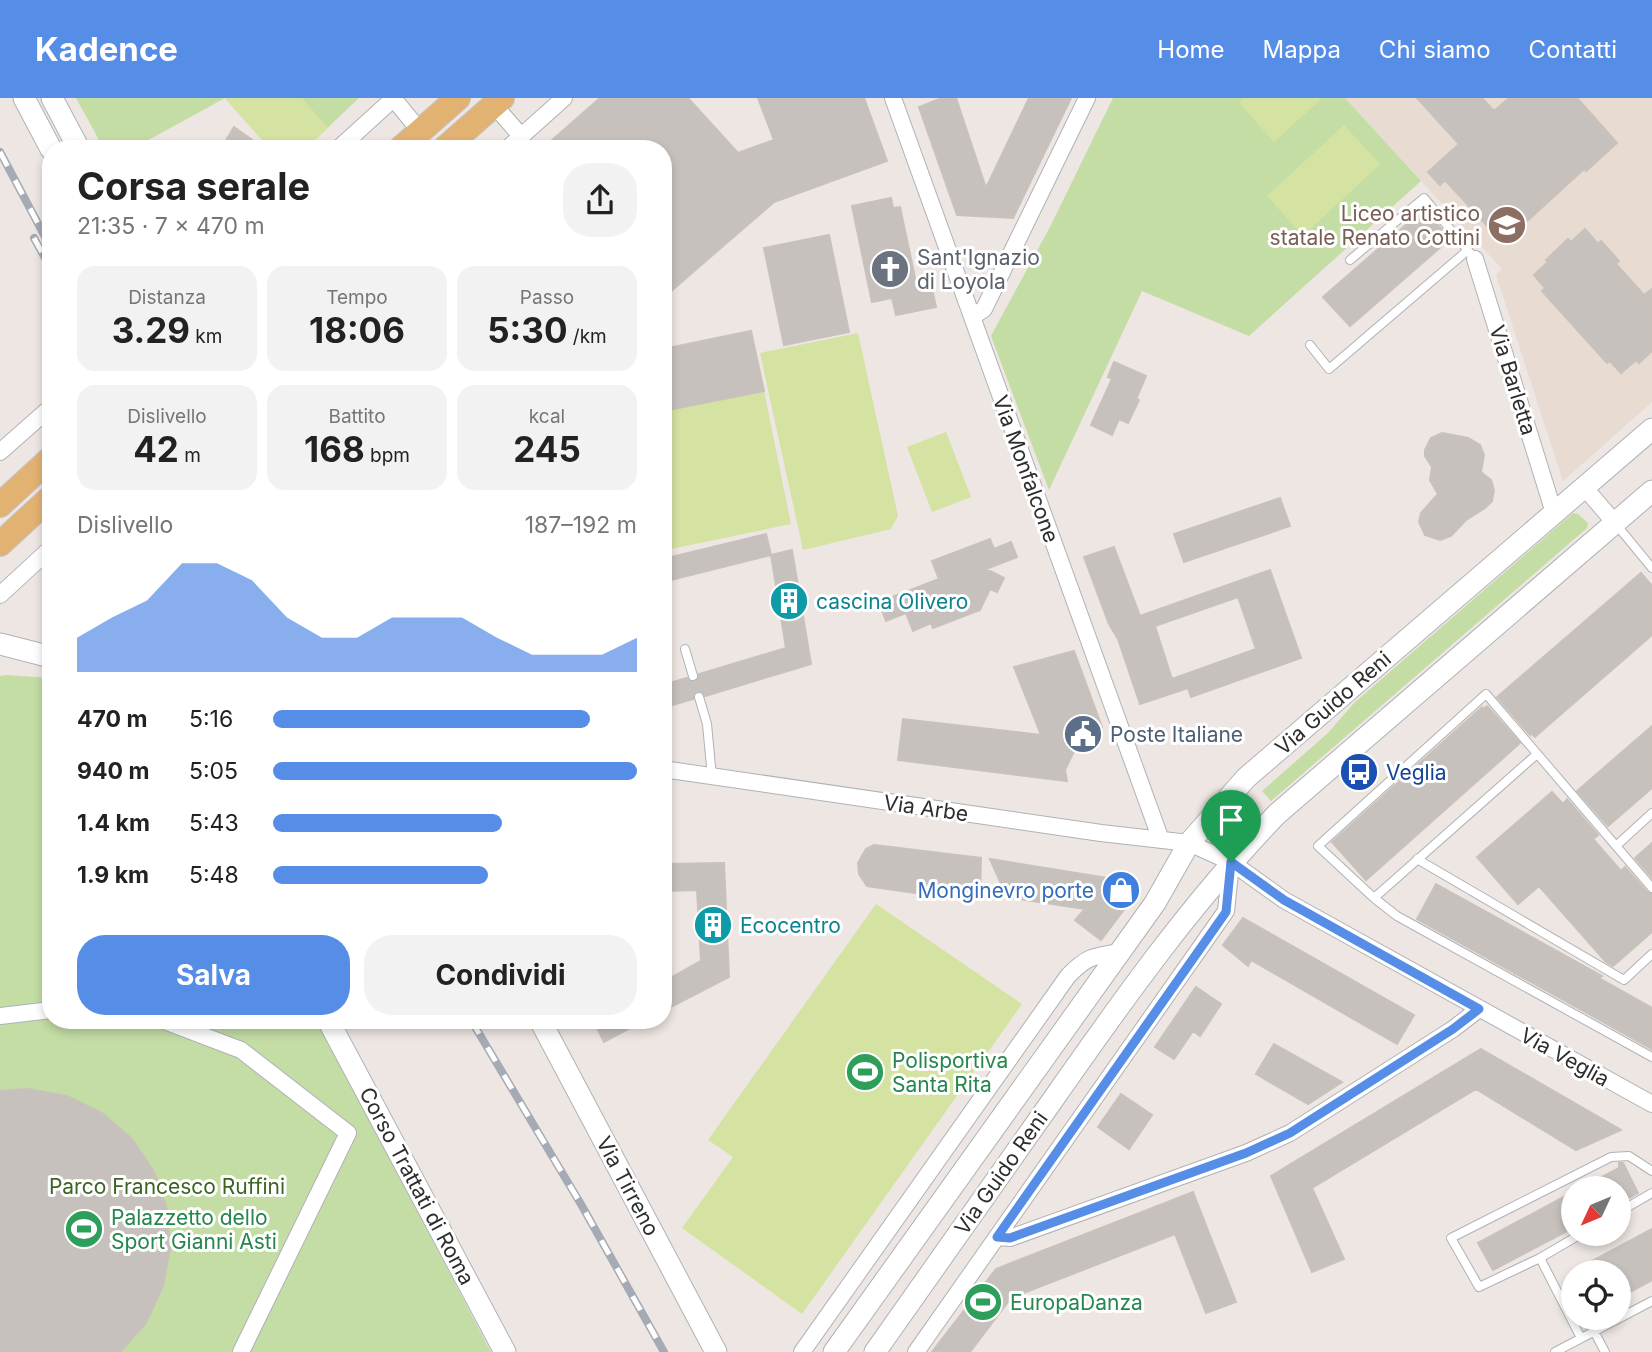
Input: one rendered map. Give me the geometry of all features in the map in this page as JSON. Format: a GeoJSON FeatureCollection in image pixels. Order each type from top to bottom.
{"type":"FeatureCollection","features":[{"type":"Feature","properties":{"kind":"main road"},"geometry":{"type":"LineString","coordinates":[[24,98],[46,140]]}},
{"type":"Feature","properties":{"kind":"main road"},"geometry":{"type":"LineString","coordinates":[[52,98],[74,140]]}},
{"type":"Feature","properties":{"kind":"main road"},"geometry":{"type":"LineString","coordinates":[[410,140],[457,98]]}},
{"type":"Feature","properties":{"kind":"main road"},"geometry":{"type":"LineString","coordinates":[[454,140],[498,102]]}},
{"type":"Feature","properties":{"kind":"main road","name":"Via Guido Reni"},"geometry":{"type":"LineString","coordinates":[[834,1352],[1155,903],[1189,843],[1246,778],[1652,429]]}},
{"type":"Feature","properties":{"kind":"main road"},"geometry":{"type":"LineString","coordinates":[[0,505],[42,466]]}},
{"type":"Feature","properties":{"kind":"main road","name":"Via Guido Reni"},"geometry":{"type":"LineString","coordinates":[[875,1352],[1124,999],[1176,929],[1231,862],[1277,814],[1652,491]]}},
{"type":"Feature","properties":{"kind":"main road"},"geometry":{"type":"LineString","coordinates":[[0,544],[42,505]]}},
{"type":"Feature","properties":{"kind":"main road"},"geometry":{"type":"LineString","coordinates":[[0,644],[42,655]]}},
{"type":"Feature","properties":{"kind":"main road","name":"Corso Trattati di Roma"},"geometry":{"type":"LineString","coordinates":[[333,1029],[505,1352]]}},
{"type":"Feature","properties":{"kind":"main road","name":"Via Tirreno"},"geometry":{"type":"LineString","coordinates":[[545,1029],[716,1352]]}},
{"type":"Feature","properties":{"kind":"street"},"geometry":{"type":"LineString","coordinates":[[348,140],[393,98],[420,131]]}},
{"type":"Feature","properties":{"kind":"street"},"geometry":{"type":"LineString","coordinates":[[517,140],[564,98]]}},
{"type":"Feature","properties":{"kind":"street","name":"Via Monfalcone"},"geometry":{"type":"LineString","coordinates":[[893,98],[1161,840]]}},
{"type":"Feature","properties":{"kind":"street"},"geometry":{"type":"LineString","coordinates":[[972,317],[984,309],[1087,98]]}},
{"type":"Feature","properties":{"kind":"street"},"geometry":{"type":"LineString","coordinates":[[498,102],[521,136]]}},
{"type":"Feature","properties":{"kind":"street","name":"Via Barletta"},"geometry":{"type":"LineString","coordinates":[[1472,255],[1554,513]]}},
{"type":"Feature","properties":{"kind":"street"},"geometry":{"type":"LineString","coordinates":[[0,452],[42,415]]}},
{"type":"Feature","properties":{"kind":"street"},"geometry":{"type":"LineString","coordinates":[[1584,487],[1615,523]]}},
{"type":"Feature","properties":{"kind":"street"},"geometry":{"type":"LineString","coordinates":[[0,596],[42,556]]}},
{"type":"Feature","properties":{"kind":"street","name":"Via Arbe"},"geometry":{"type":"LineString","coordinates":[[672,770],[1189,843]]}},
{"type":"Feature","properties":{"kind":"street","name":"Via Veglia"},"geometry":{"type":"LineString","coordinates":[[1189,843],[1231,862],[1284,900],[1652,1104]]}},
{"type":"Feature","properties":{"kind":"street","name":"Via Guido Reni"},"geometry":{"type":"LineString","coordinates":[[916,1352],[1226,912],[1231,862]]}},
{"type":"Feature","properties":{"kind":"street"},"geometry":{"type":"LineString","coordinates":[[802,1352],[1068,976],[1082,961],[1091,956],[1119,952]]}},
{"type":"Feature","properties":{"kind":"street"},"geometry":{"type":"LineString","coordinates":[[997,1237],[1010,1238],[1246,1153],[1290,1133],[1453,1029],[1479,1009]]}},
{"type":"Feature","properties":{"kind":"street"},"geometry":{"type":"LineString","coordinates":[[0,1016],[42,1011]]}},
{"type":"Feature","properties":{"kind":"street"},"geometry":{"type":"LineString","coordinates":[[186,1029],[241,1050],[348,1133],[241,1352]]}},
{"type":"Feature","properties":{"kind":"lane","name":"Via Barletta"},"geometry":{"type":"LineString","coordinates":[[1350,260],[1424,198],[1472,255]]}},
{"type":"Feature","properties":{"kind":"lane"},"geometry":{"type":"LineString","coordinates":[[1310,345],[1329,369],[1472,255]]}},
{"type":"Feature","properties":{"kind":"lane"},"geometry":{"type":"LineString","coordinates":[[1615,523],[1652,568]]}},
{"type":"Feature","properties":{"kind":"lane"},"geometry":{"type":"LineString","coordinates":[[685,649],[693,676]]}},
{"type":"Feature","properties":{"kind":"lane"},"geometry":{"type":"LineString","coordinates":[[1652,888],[1486,694],[1318,846],[1397,916],[1652,1057]]}},
{"type":"Feature","properties":{"kind":"lane"},"geometry":{"type":"LineString","coordinates":[[699,697],[708,724],[712,777]]}},
{"type":"Feature","properties":{"kind":"lane"},"geometry":{"type":"LineString","coordinates":[[1374,898],[1537,754]]}},
{"type":"Feature","properties":{"kind":"lane"},"geometry":{"type":"LineString","coordinates":[[1616,846],[1652,813]]}},
{"type":"Feature","properties":{"kind":"lane"},"geometry":{"type":"LineString","coordinates":[[1417,859],[1625,980],[1652,954]]}},
{"type":"Feature","properties":{"kind":"lane"},"geometry":{"type":"LineString","coordinates":[[1561,1246],[1479,1287],[1451,1238],[1611,1157],[1629,1156],[1652,1171]]}},
{"type":"Feature","properties":{"kind":"lane"},"geometry":{"type":"LineString","coordinates":[[1631,1205],[1652,1193]]}},
{"type":"Feature","properties":{"kind":"lane"},"geometry":{"type":"LineString","coordinates":[[1540,1258],[1581,1338]]}},
{"type":"Feature","properties":{"kind":"lane"},"geometry":{"type":"LineString","coordinates":[[1555,1352],[1652,1301]]}},
{"type":"Feature","properties":{"kind":"lane"},"geometry":{"type":"LineString","coordinates":[[1594,1331],[1605,1352]]}},
{"type":"Feature","properties":{"kind":"shaded area"},"geometry":{"type":"Polygon","coordinates":[[[1345,98],[1652,98],[1652,402],[1563,481],[1496,275],[1502,269],[1345,98]]]}},
{"type":"Feature","properties":{"kind":"green space"},"geometry":{"type":"Polygon","coordinates":[[[76,98],[225,98],[148,140],[99,140],[76,98]]]}},
{"type":"Feature","properties":{"kind":"green space"},"geometry":{"type":"Polygon","coordinates":[[[225,98],[359,98],[315,140],[262,140],[225,98]]]}},
{"type":"Feature","properties":{"kind":"green space"},"geometry":{"type":"Polygon","coordinates":[[[225,98],[302,98],[328,128],[315,140],[262,140],[225,98]]]}},
{"type":"Feature","properties":{"kind":"green space"},"geometry":{"type":"Polygon","coordinates":[[[1113,98],[1345,98],[1421,181],[1249,336],[1142,291],[1049,490],[991,336],[1051,225],[1113,98]]]}},
{"type":"Feature","properties":{"kind":"green space"},"geometry":{"type":"Polygon","coordinates":[[[1244,98],[1322,98],[1274,142],[1239,103],[1244,98]]]}},
{"type":"Feature","properties":{"kind":"green space"},"geometry":{"type":"Polygon","coordinates":[[[1344,125],[1380,164],[1303,236],[1267,196],[1344,125]]]}},
{"type":"Feature","properties":{"kind":"green space"},"geometry":{"type":"Polygon","coordinates":[[[858,333],[898,516],[891,529],[803,550],[760,353],[858,333]]]}},
{"type":"Feature","properties":{"kind":"green space"},"geometry":{"type":"Polygon","coordinates":[[[764,391],[791,524],[672,549],[672,409],[764,391]]]}},
{"type":"Feature","properties":{"kind":"green space"},"geometry":{"type":"Polygon","coordinates":[[[946,432],[971,497],[932,512],[907,447],[946,432]]]}},
{"type":"Feature","properties":{"kind":"green space"},"geometry":{"type":"Polygon","coordinates":[[[1573,513],[1588,523],[1587,528],[1271,801],[1262,791],[1328,733],[1354,703],[1573,513]]]}},
{"type":"Feature","properties":{"kind":"green space","name":"Parco Francesco Ruffini"},"geometry":{"type":"Polygon","coordinates":[[[0,676],[42,677],[42,1029],[326,1029],[371,1123],[491,1352],[0,1352],[0,676]]]}},
{"type":"Feature","properties":{"kind":"green space","name":"Polisportiva Santa Rita"},"geometry":{"type":"Polygon","coordinates":[[[876,904],[1022,1004],[802,1314],[682,1228],[733,1157],[708,1140],[876,904]]]}},
{"type":"Feature","properties":{"kind":"building"},"geometry":{"type":"Polygon","coordinates":[[[600,98],[688,98],[738,153],[774,140],[758,98],[864,98],[887,161],[774,202],[672,290],[672,140],[552,140],[600,98]]]}},
{"type":"Feature","properties":{"kind":"building"},"geometry":{"type":"Polygon","coordinates":[[[942,98],[956,98],[986,188],[1029,98],[1071,98],[1013,218],[957,215],[919,107],[942,98]]]}},
{"type":"Feature","properties":{"kind":"building"},"geometry":{"type":"Polygon","coordinates":[[[1417,98],[1482,98],[1494,111],[1509,98],[1577,98],[1617,143],[1586,171],[1584,169],[1503,243],[1445,180],[1440,185],[1428,172],[1459,144],[1417,98]]]}},
{"type":"Feature","properties":{"kind":"building"},"geometry":{"type":"Polygon","coordinates":[[[234,127],[252,140],[226,140],[234,127]]]}},
{"type":"Feature","properties":{"kind":"building","name":"Sant'Ignazio di Loyola"},"geometry":{"type":"Polygon","coordinates":[[[891,198],[893,208],[900,207],[918,292],[932,289],[936,307],[896,315],[892,298],[872,302],[852,206],[891,198]]]}},
{"type":"Feature","properties":{"kind":"building"},"geometry":{"type":"Polygon","coordinates":[[[1424,209],[1450,239],[1350,326],[1323,297],[1424,209]]]}},
{"type":"Feature","properties":{"kind":"building"},"geometry":{"type":"Polygon","coordinates":[[[1585,229],[1598,244],[1601,241],[1619,261],[1616,264],[1644,295],[1652,289],[1652,351],[1639,363],[1636,360],[1621,373],[1610,361],[1607,363],[1542,291],[1545,288],[1534,275],[1568,239],[1571,242],[1585,229]]]}},
{"type":"Feature","properties":{"kind":"building"},"geometry":{"type":"Polygon","coordinates":[[[829,235],[849,332],[784,345],[764,248],[829,235]]]}},
{"type":"Feature","properties":{"kind":"building"},"geometry":{"type":"Polygon","coordinates":[[[751,331],[764,391],[672,409],[672,347],[751,331]]]}},
{"type":"Feature","properties":{"kind":"building"},"geometry":{"type":"Polygon","coordinates":[[[1114,362],[1146,376],[1128,423],[1119,419],[1112,435],[1091,425],[1112,379],[1108,377],[1114,362]]]}},
{"type":"Feature","properties":{"kind":"building"},"geometry":{"type":"Polygon","coordinates":[[[1442,433],[1468,438],[1480,445],[1484,455],[1481,472],[1491,480],[1494,490],[1492,501],[1485,508],[1466,520],[1451,536],[1440,540],[1425,535],[1419,522],[1421,513],[1438,494],[1430,480],[1432,467],[1425,456],[1425,450],[1431,438],[1442,433]]]}},
{"type":"Feature","properties":{"kind":"building"},"geometry":{"type":"Polygon","coordinates":[[[1280,498],[1290,526],[1184,562],[1174,534],[1280,498]]]}},
{"type":"Feature","properties":{"kind":"building"},"geometry":{"type":"Polygon","coordinates":[[[766,534],[771,555],[672,580],[672,557],[766,534]]]}},
{"type":"Feature","properties":{"kind":"building"},"geometry":{"type":"Polygon","coordinates":[[[990,539],[994,549],[1011,542],[1017,557],[986,569],[1004,578],[997,592],[990,589],[980,610],[933,628],[931,623],[913,631],[906,613],[886,621],[879,602],[939,579],[932,561],[990,539]]]}},
{"type":"Feature","properties":{"kind":"building"},"geometry":{"type":"Polygon","coordinates":[[[1114,547],[1140,616],[1270,570],[1301,658],[1191,697],[1188,688],[1140,704],[1118,639],[1109,624],[1084,557],[1114,547]],[[1238,597],[1155,626],[1172,679],[1256,649],[1238,597]]]}},
{"type":"Feature","properties":{"kind":"building","name":"cascina Olivero"},"geometry":{"type":"Polygon","coordinates":[[[792,550],[811,664],[705,696],[701,691],[697,691],[693,699],[672,705],[672,682],[687,678],[695,682],[699,674],[786,648],[771,555],[792,550]]]}},
{"type":"Feature","properties":{"kind":"building"},"geometry":{"type":"Polygon","coordinates":[[[1641,573],[1652,586],[1652,635],[1535,737],[1531,733],[1530,735],[1497,697],[1641,573]]]}},
{"type":"Feature","properties":{"kind":"building"},"geometry":{"type":"Polygon","coordinates":[[[1074,651],[1102,727],[1082,740],[1075,749],[1065,770],[1067,781],[898,760],[903,719],[1041,735],[1014,667],[1074,651]]]}},
{"type":"Feature","properties":{"kind":"building"},"geometry":{"type":"Polygon","coordinates":[[[1487,706],[1520,743],[1366,880],[1332,842],[1482,707],[1483,709],[1487,706]]]}},
{"type":"Feature","properties":{"kind":"building"},"geometry":{"type":"Polygon","coordinates":[[[1652,726],[1652,788],[1608,826],[1577,791],[1652,726]]]}},
{"type":"Feature","properties":{"kind":"building"},"geometry":{"type":"Polygon","coordinates":[[[1552,792],[1563,804],[1567,799],[1598,835],[1593,839],[1621,871],[1625,867],[1647,892],[1652,894],[1652,932],[1613,966],[1606,962],[1539,886],[1518,904],[1477,857],[1552,792]]]}},
{"type":"Feature","properties":{"kind":"building"},"geometry":{"type":"Polygon","coordinates":[[[1652,843],[1652,878],[1635,858],[1652,843]]]}},
{"type":"Feature","properties":{"kind":"building"},"geometry":{"type":"Polygon","coordinates":[[[874,845],[981,858],[980,896],[959,891],[958,899],[867,886],[859,874],[858,863],[866,849],[874,845]]]}},
{"type":"Feature","properties":{"kind":"building"},"geometry":{"type":"Polygon","coordinates":[[[990,859],[1113,879],[1125,908],[1101,940],[1075,920],[1085,909],[1007,897],[990,859]]]}},
{"type":"Feature","properties":{"kind":"building","name":"Ecocentro"},"geometry":{"type":"Polygon","coordinates":[[[724,863],[729,977],[672,1006],[672,977],[701,961],[697,890],[672,891],[672,864],[724,863]]]}},
{"type":"Feature","properties":{"kind":"building"},"geometry":{"type":"Polygon","coordinates":[[[1436,884],[1602,976],[1599,978],[1652,1008],[1652,1049],[1417,919],[1436,884]]]}},
{"type":"Feature","properties":{"kind":"building"},"geometry":{"type":"Polygon","coordinates":[[[1243,918],[1414,1015],[1397,1044],[1251,960],[1248,966],[1223,945],[1243,918]]]}},
{"type":"Feature","properties":{"kind":"building"},"geometry":{"type":"Polygon","coordinates":[[[1196,987],[1221,1004],[1200,1036],[1193,1031],[1174,1059],[1155,1047],[1196,987]]]}},
{"type":"Feature","properties":{"kind":"building"},"geometry":{"type":"Polygon","coordinates":[[[598,1029],[628,1029],[604,1042],[598,1029]]]}},
{"type":"Feature","properties":{"kind":"building"},"geometry":{"type":"Polygon","coordinates":[[[1274,1044],[1342,1082],[1308,1104],[1256,1074],[1274,1044]]]}},
{"type":"Feature","properties":{"kind":"building"},"geometry":{"type":"Polygon","coordinates":[[[1481,1049],[1621,1130],[1576,1150],[1476,1089],[1312,1188],[1344,1259],[1312,1272],[1271,1176],[1481,1049]]]}},
{"type":"Feature","properties":{"kind":"building","name":"Palazzetto dello Sport Gianni Asti"},"geometry":{"type":"Polygon","coordinates":[[[28,1089],[67,1096],[102,1113],[132,1139],[154,1172],[167,1209],[170,1249],[163,1286],[146,1323],[120,1352],[0,1352],[0,1091],[28,1089]]]}},
{"type":"Feature","properties":{"kind":"building"},"geometry":{"type":"Polygon","coordinates":[[[1121,1094],[1152,1115],[1129,1149],[1098,1127],[1121,1094]]]}},
{"type":"Feature","properties":{"kind":"building"},"geometry":{"type":"Polygon","coordinates":[[[1619,1163],[1623,1163],[1630,1176],[1604,1176],[1619,1168],[1619,1163]]]}},
{"type":"Feature","properties":{"kind":"building"},"geometry":{"type":"Polygon","coordinates":[[[1631,1179],[1638,1193],[1631,1197],[1631,1179]]]}},
{"type":"Feature","properties":{"kind":"building"},"geometry":{"type":"Polygon","coordinates":[[[1193,1192],[1236,1302],[1206,1313],[1175,1234],[1011,1298],[970,1352],[932,1352],[996,1269],[1193,1192]]]}},
{"type":"Feature","properties":{"kind":"building"},"geometry":{"type":"Polygon","coordinates":[[[1561,1198],[1561,1234],[1493,1270],[1478,1243],[1561,1198]]]}},
{"type":"Feature","properties":{"kind":"building"},"geometry":{"type":"Polygon","coordinates":[[[1652,1229],[1652,1280],[1631,1291],[1631,1260],[1594,1260],[1620,1246],[1631,1246],[1631,1240],[1652,1229]]]}},
{"type":"Feature","properties":{"kind":"railway"},"geometry":{"type":"LineString","coordinates":[[0,152],[42,231]]}},
{"type":"Feature","properties":{"kind":"railway"},"geometry":{"type":"LineString","coordinates":[[34,238],[42,253]]}},
{"type":"Feature","properties":{"kind":"railway"},"geometry":{"type":"LineString","coordinates":[[476,1029],[582,1206],[664,1352]]}},
{"type":"Feature","properties":{"kind":"place","name":"Liceo artistico statale Renato Cottini"},"geometry":{"type":"Point","coordinates":[1507,225]}},
{"type":"Feature","properties":{"kind":"place","name":"Sant'Ignazio di Loyola"},"geometry":{"type":"Point","coordinates":[890,269]}},
{"type":"Feature","properties":{"kind":"place","name":"cascina Olivero"},"geometry":{"type":"Point","coordinates":[789,601]}},
{"type":"Feature","properties":{"kind":"place","name":"Poste Italiane"},"geometry":{"type":"Point","coordinates":[1083,734]}},
{"type":"Feature","properties":{"kind":"place","name":"Veglia"},"geometry":{"type":"Point","coordinates":[1359,772]}},
{"type":"Feature","properties":{"kind":"place","name":"Monginevro porte"},"geometry":{"type":"Point","coordinates":[1121,890]}},
{"type":"Feature","properties":{"kind":"place","name":"Ecocentro"},"geometry":{"type":"Point","coordinates":[713,925]}},
{"type":"Feature","properties":{"kind":"place","name":"Polisportiva Santa Rita"},"geometry":{"type":"Point","coordinates":[865,1072]}},
{"type":"Feature","properties":{"kind":"place","name":"Palazzetto dello Sport Gianni Asti"},"geometry":{"type":"Point","coordinates":[84,1229]}},
{"type":"Feature","properties":{"kind":"place","name":"EuropaDanza"},"geometry":{"type":"Point","coordinates":[983,1302]}},
{"type":"Feature","properties":{"kind":"route"},"geometry":{"type":"LineString","coordinates":[[1231,862],[1284,900],[1479,1009],[1453,1029],[1290,1133],[1246,1153],[1010,1238],[997,1237],[1226,912],[1231,862]]}}]}
